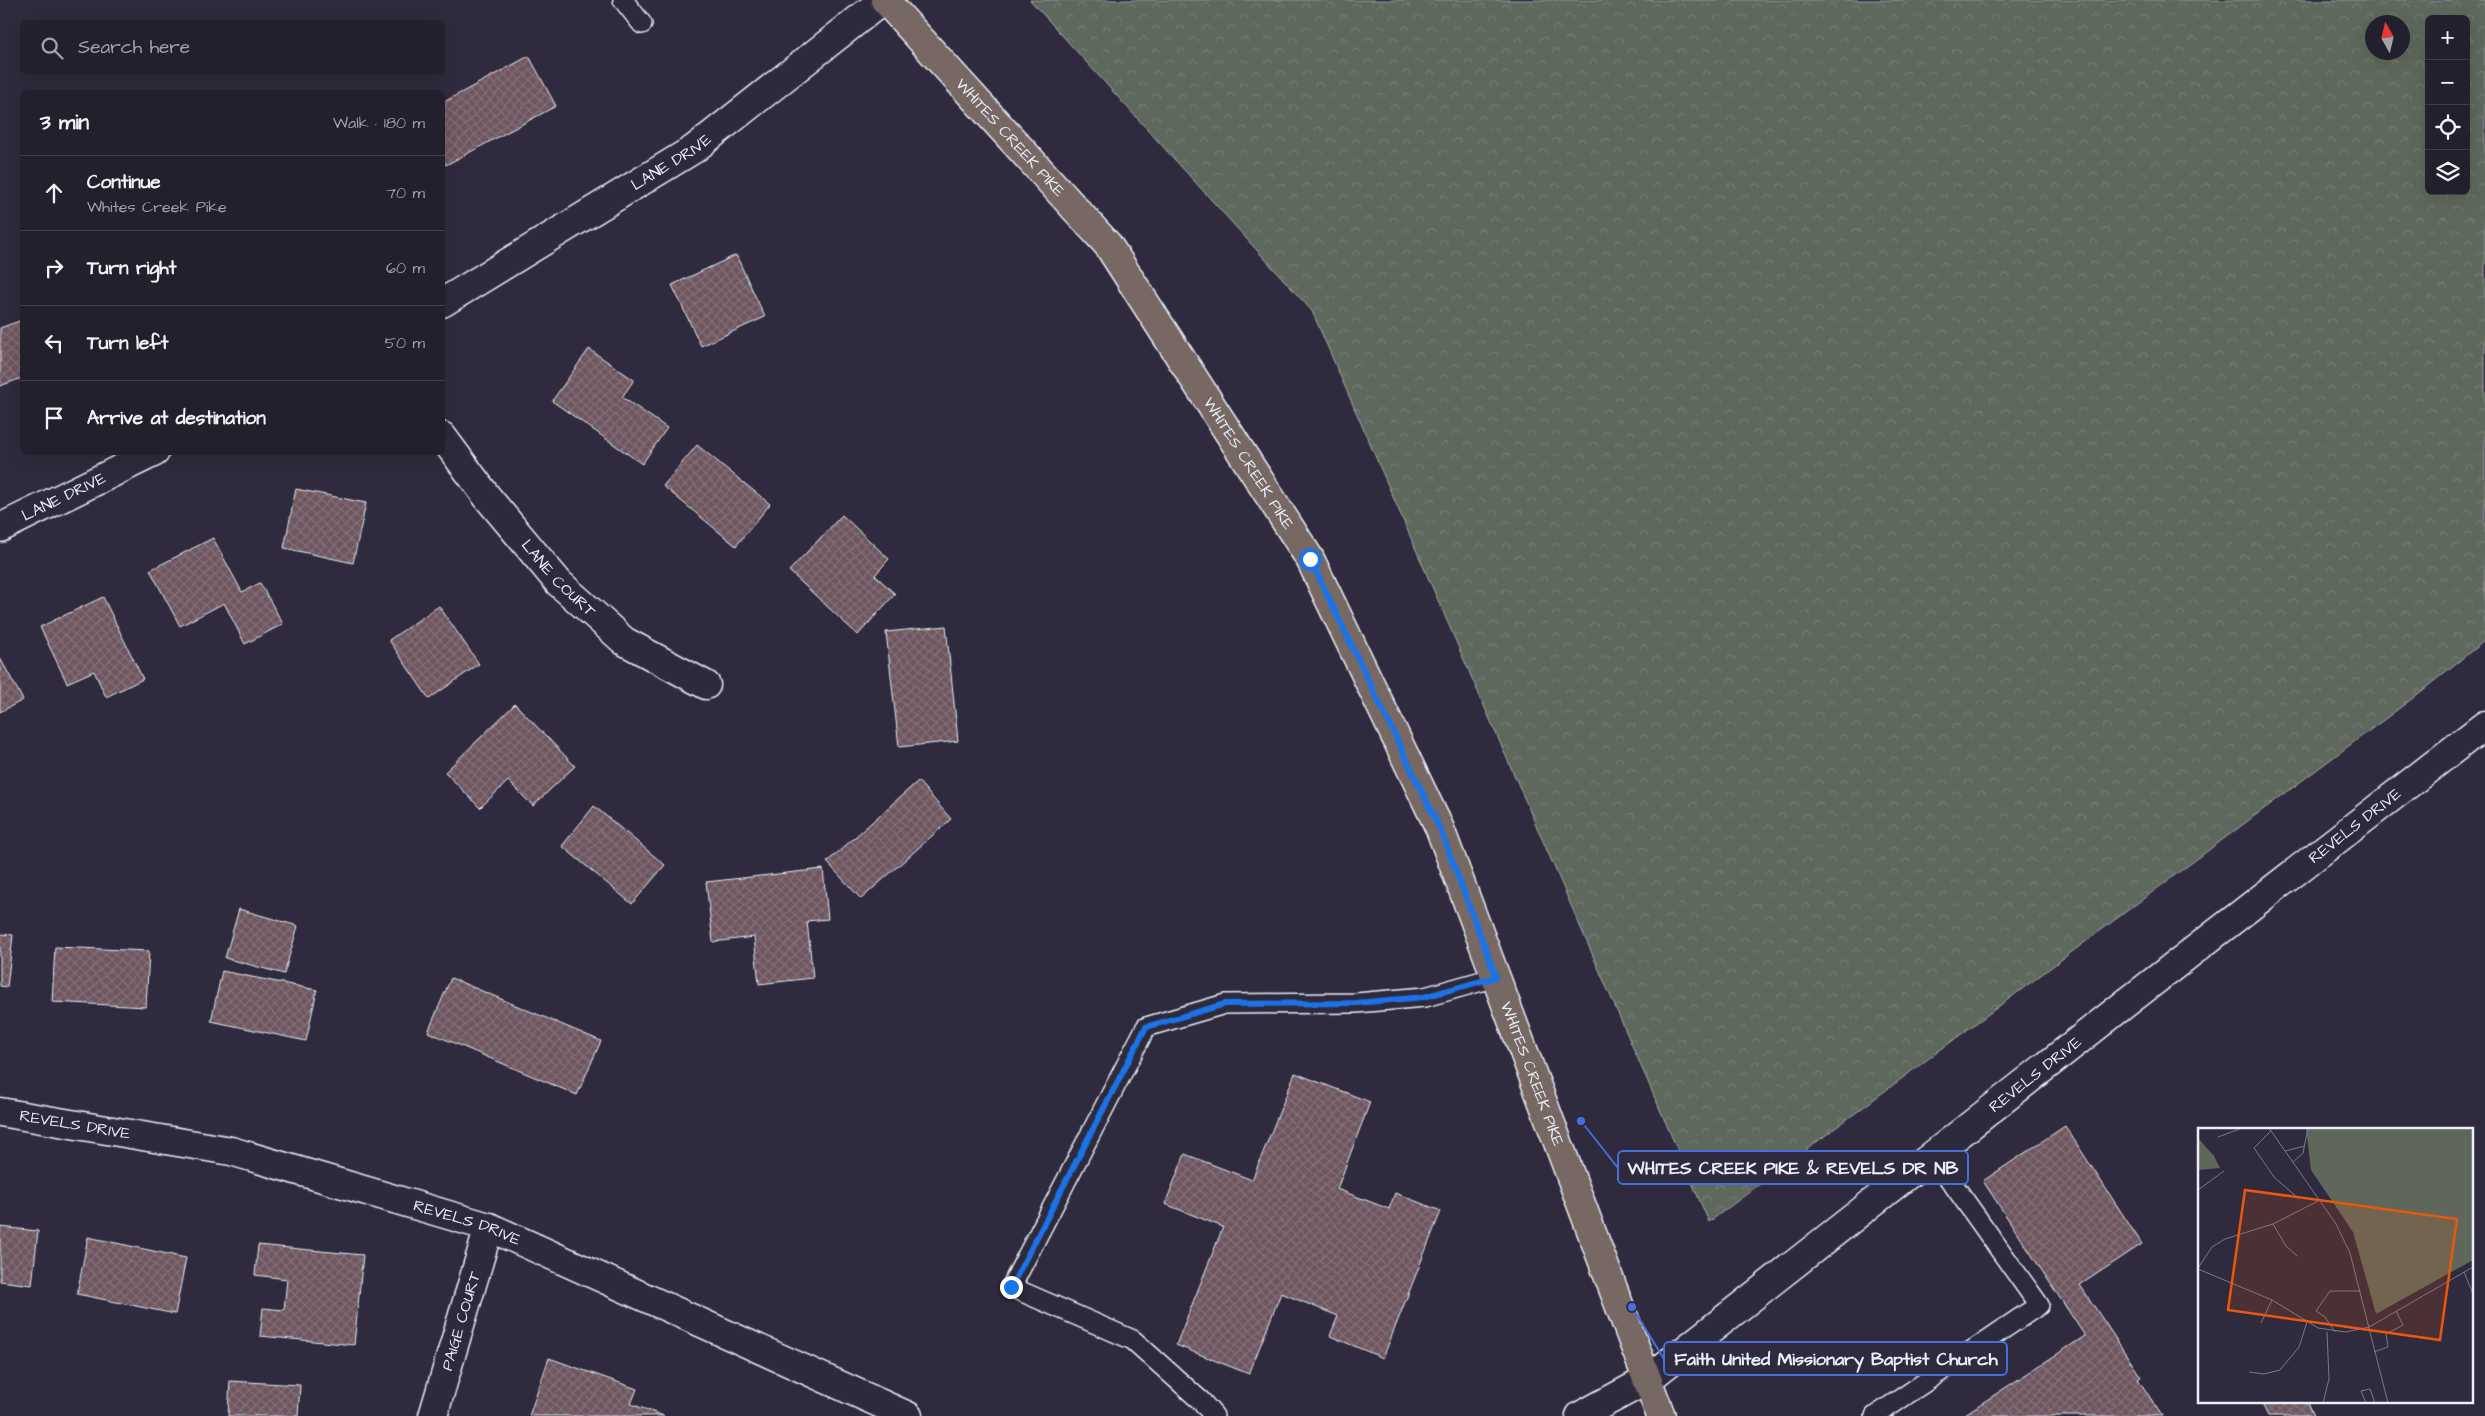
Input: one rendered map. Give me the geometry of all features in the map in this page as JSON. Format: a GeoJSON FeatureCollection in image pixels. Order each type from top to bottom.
{"type":"FeatureCollection","features":[{"type":"Feature","properties":{"kind":"main road","name":"WHITES CREEK PIKE"},"geometry":{"type":"LineString","coordinates":[[884,0],[1108,245],[1310,559],[1440,829],[1661,1416]]}},
{"type":"Feature","properties":{"kind":"street","name":"LANE DRIVE"},"geometry":{"type":"LineString","coordinates":[[445,301],[694,149],[884,0]]}},
{"type":"Feature","properties":{"kind":"street","name":"LANE COURT"},"geometry":{"type":"LineString","coordinates":[[445,440],[488,498],[559,583],[624,641],[706,685]]}},
{"type":"Feature","properties":{"kind":"street","name":"LANE DRIVE"},"geometry":{"type":"LineString","coordinates":[[0,528],[149,455]]}},
{"type":"Feature","properties":{"kind":"street","name":"REVELS DRIVE"},"geometry":{"type":"LineString","coordinates":[[1580,1416],[1647,1380],[2485,725]]}},
{"type":"Feature","properties":{"kind":"street","name":"REVELS DRIVE"},"geometry":{"type":"LineString","coordinates":[[0,1112],[231,1151],[489,1227],[908,1416]]}},
{"type":"Feature","properties":{"kind":"street","name":"PAIGE COURT"},"geometry":{"type":"LineString","coordinates":[[434,1416],[489,1227]]}},
{"type":"Feature","properties":{"kind":"lane"},"geometry":{"type":"LineString","coordinates":[[623,0],[642,24]]}},
{"type":"Feature","properties":{"kind":"lane"},"geometry":{"type":"LineString","coordinates":[[1214,1416],[1202,1401],[1132,1340],[1011,1287],[1146,1027],[1225,1004],[1356,1003],[1424,997],[1496,977]]}},
{"type":"Feature","properties":{"kind":"lane"},"geometry":{"type":"LineString","coordinates":[[1875,1416],[2039,1305],[1933,1156]]}},
{"type":"Feature","properties":{"kind":"green space"},"geometry":{"type":"Polygon","coordinates":[[[1030,0],[2485,0],[2485,640],[2413,698],[1709,1222],[1312,311],[1030,0]]]}},
{"type":"Feature","properties":{"kind":"building"},"geometry":{"type":"Polygon","coordinates":[[[529,56],[556,106],[446,165],[445,101],[529,56]]]}},
{"type":"Feature","properties":{"kind":"building"},"geometry":{"type":"Polygon","coordinates":[[[736,255],[765,317],[701,346],[672,285],[736,255]]]}},
{"type":"Feature","properties":{"kind":"building"},"geometry":{"type":"Polygon","coordinates":[[[20,321],[20,379],[0,386],[0,328],[20,321]]]}},
{"type":"Feature","properties":{"kind":"building"},"geometry":{"type":"Polygon","coordinates":[[[589,349],[634,380],[622,397],[667,428],[642,464],[552,401],[589,349]]]}},
{"type":"Feature","properties":{"kind":"building"},"geometry":{"type":"Polygon","coordinates":[[[697,445],[770,504],[736,546],[663,486],[697,445]]]}},
{"type":"Feature","properties":{"kind":"building"},"geometry":{"type":"Polygon","coordinates":[[[296,489],[366,503],[353,563],[284,548],[296,489]]]}},
{"type":"Feature","properties":{"kind":"building"},"geometry":{"type":"Polygon","coordinates":[[[842,515],[889,559],[875,575],[895,594],[858,635],[789,571],[842,515]]]}},
{"type":"Feature","properties":{"kind":"building"},"geometry":{"type":"Polygon","coordinates":[[[213,538],[242,592],[260,583],[283,624],[245,644],[224,603],[180,626],[150,570],[213,538]]]}},
{"type":"Feature","properties":{"kind":"building"},"geometry":{"type":"Polygon","coordinates":[[[103,597],[143,679],[106,697],[94,671],[67,683],[40,627],[103,597]]]}},
{"type":"Feature","properties":{"kind":"building"},"geometry":{"type":"Polygon","coordinates":[[[439,606],[479,664],[429,699],[389,640],[439,606]]]}},
{"type":"Feature","properties":{"kind":"building"},"geometry":{"type":"Polygon","coordinates":[[[946,626],[958,741],[899,747],[886,632],[946,626]]]}},
{"type":"Feature","properties":{"kind":"building"},"geometry":{"type":"Polygon","coordinates":[[[0,658],[23,700],[0,712],[0,658]]]}},
{"type":"Feature","properties":{"kind":"building"},"geometry":{"type":"Polygon","coordinates":[[[515,704],[575,766],[533,806],[508,781],[480,808],[445,772],[515,704]]]}},
{"type":"Feature","properties":{"kind":"building"},"geometry":{"type":"Polygon","coordinates":[[[918,781],[951,819],[861,899],[827,862],[918,781]]]}},
{"type":"Feature","properties":{"kind":"building"},"geometry":{"type":"Polygon","coordinates":[[[594,806],[665,865],[632,904],[562,846],[594,806]]]}},
{"type":"Feature","properties":{"kind":"building"},"geometry":{"type":"Polygon","coordinates":[[[823,869],[828,919],[807,921],[813,978],[759,984],[754,937],[713,942],[706,882],[823,869]]]}},
{"type":"Feature","properties":{"kind":"building"},"geometry":{"type":"Polygon","coordinates":[[[239,909],[298,926],[284,974],[225,958],[239,909]]]}},
{"type":"Feature","properties":{"kind":"building"},"geometry":{"type":"Polygon","coordinates":[[[0,934],[13,935],[7,987],[0,986],[0,934]]]}},
{"type":"Feature","properties":{"kind":"building"},"geometry":{"type":"Polygon","coordinates":[[[55,947],[149,951],[146,1007],[52,1002],[55,947]]]}},
{"type":"Feature","properties":{"kind":"building"},"geometry":{"type":"Polygon","coordinates":[[[222,971],[317,990],[306,1041],[211,1021],[222,971]]]}},
{"type":"Feature","properties":{"kind":"building"},"geometry":{"type":"Polygon","coordinates":[[[451,978],[601,1041],[577,1095],[428,1032],[451,978]]]}},
{"type":"Feature","properties":{"kind":"building"},"geometry":{"type":"Polygon","coordinates":[[[1295,1073],[1370,1102],[1337,1189],[1389,1209],[1395,1193],[1441,1211],[1383,1358],[1330,1336],[1338,1316],[1281,1293],[1249,1374],[1176,1345],[1223,1227],[1165,1204],[1185,1154],[1252,1180],[1295,1073]]]}},
{"type":"Feature","properties":{"kind":"building"},"geometry":{"type":"Polygon","coordinates":[[[2065,1126],[2142,1244],[2080,1285],[2141,1377],[2138,1379],[2162,1416],[1962,1416],[2085,1336],[1983,1181],[2065,1126]]]}},
{"type":"Feature","properties":{"kind":"building"},"geometry":{"type":"Polygon","coordinates":[[[0,1227],[38,1231],[32,1285],[0,1281],[0,1227]]]}},
{"type":"Feature","properties":{"kind":"building"},"geometry":{"type":"Polygon","coordinates":[[[88,1237],[186,1258],[175,1314],[77,1294],[88,1237]]]}},
{"type":"Feature","properties":{"kind":"building"},"geometry":{"type":"Polygon","coordinates":[[[258,1245],[363,1255],[354,1345],[260,1336],[263,1308],[284,1310],[287,1279],[255,1275],[258,1245]]]}},
{"type":"Feature","properties":{"kind":"building"},"geometry":{"type":"Polygon","coordinates":[[[549,1358],[637,1389],[631,1404],[664,1416],[529,1416],[549,1358]]]}},
{"type":"Feature","properties":{"kind":"building"},"geometry":{"type":"Polygon","coordinates":[[[230,1381],[300,1385],[298,1416],[228,1416],[230,1381]]]}},
{"type":"Feature","properties":{"kind":"building"},"geometry":{"type":"Polygon","coordinates":[[[2262,1404],[2308,1404],[2313,1416],[2268,1416],[2262,1404]]]}},
{"type":"Feature","properties":{"kind":"place","name":"WHITES CREEK PIKE & REVELS DR NB"},"geometry":{"type":"Point","coordinates":[1581,1121]}},
{"type":"Feature","properties":{"kind":"place","name":"Faith United Missionary Baptist Church"},"geometry":{"type":"Point","coordinates":[1632,1307]}},
{"type":"Feature","properties":{"kind":"route"},"geometry":{"type":"LineString","coordinates":[[1011,1287],[1146,1027],[1225,1004],[1356,1003],[1424,997],[1496,977],[1440,829],[1310,559]]}}]}
